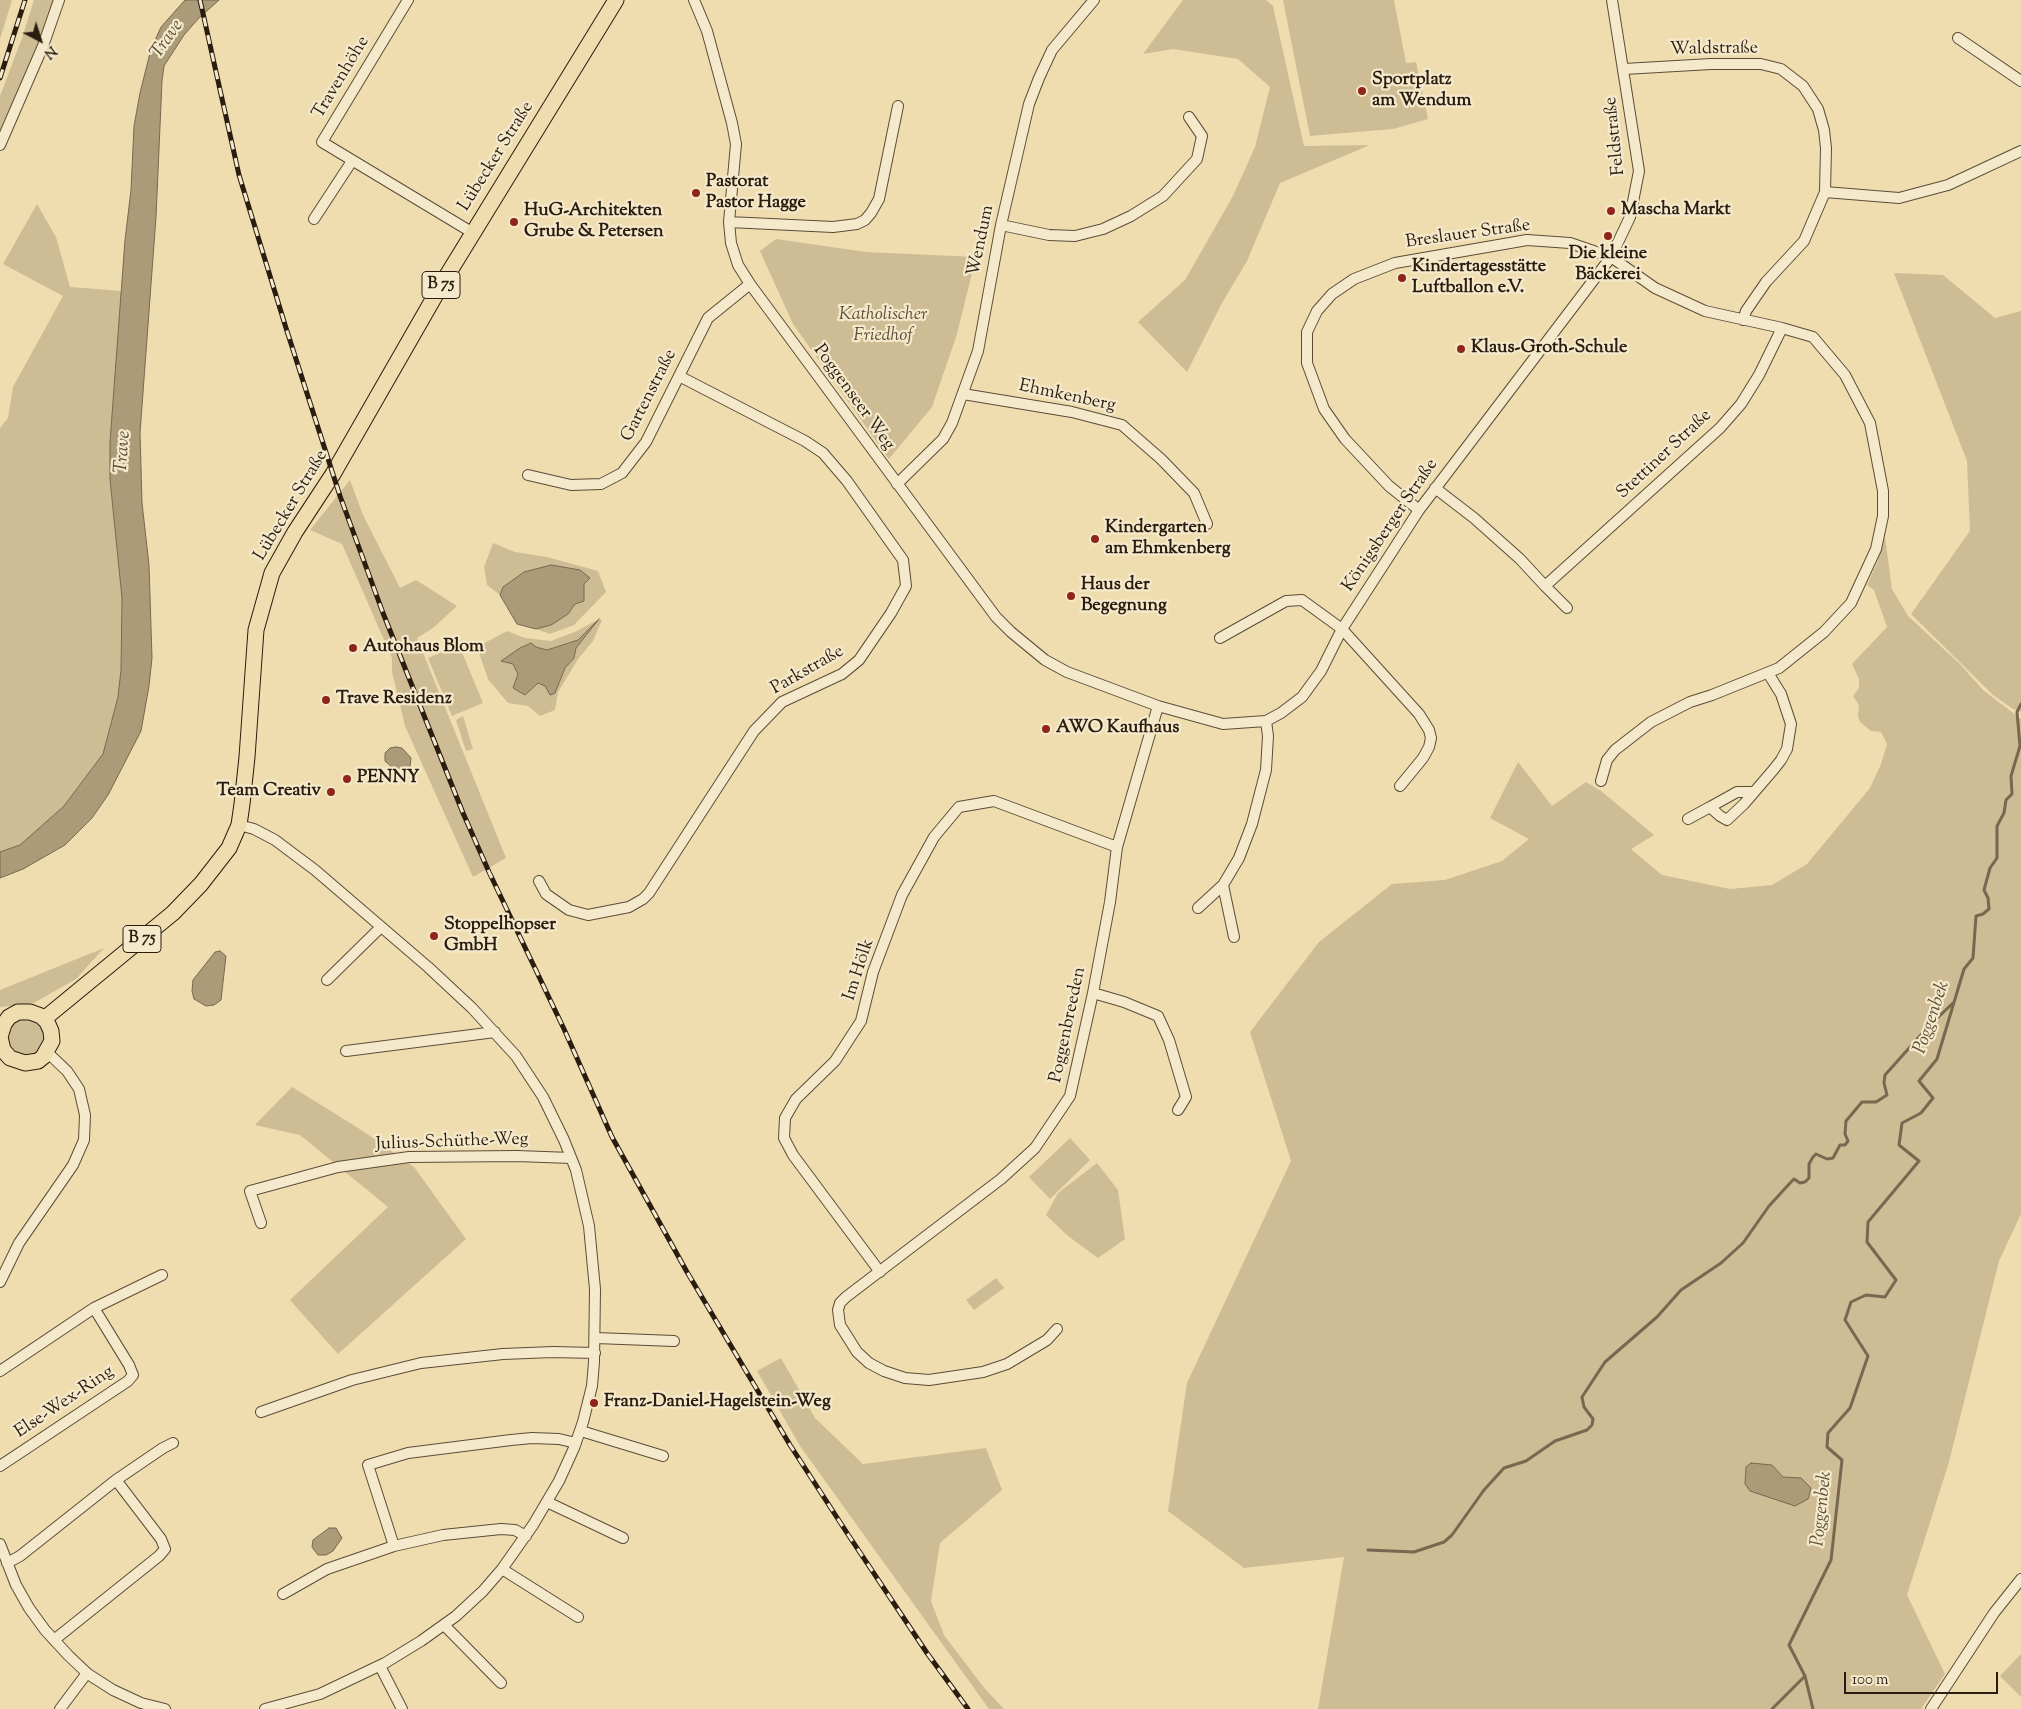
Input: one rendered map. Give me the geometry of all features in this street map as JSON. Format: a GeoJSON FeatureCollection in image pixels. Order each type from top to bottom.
{"type":"FeatureCollection","features":[{"type":"Feature","properties":{"kind":"main road","name":"Lübecker Straße"},"geometry":{"type":"LineString","coordinates":[[44,1019],[173,913],[201,884],[229,848],[239,825],[247,757],[256,630],[272,574],[295,532],[333,474],[472,233],[616,0]]}},
{"type":"Feature","properties":{"kind":"main road"},"geometry":{"type":"LineString","coordinates":[[18,1012],[30,1012],[44,1019],[50,1026],[52,1035],[47,1052],[38,1061],[25,1063],[15,1061],[1,1045],[6,1021],[18,1012]]}},
{"type":"Feature","properties":{"kind":"street"},"geometry":{"type":"LineString","coordinates":[[0,145],[43,46],[59,0]]}},
{"type":"Feature","properties":{"kind":"street","name":"Travenhöhe"},"geometry":{"type":"LineString","coordinates":[[408,0],[322,142],[472,233]]}},
{"type":"Feature","properties":{"kind":"street","name":"Poggenseer Weg"},"geometry":{"type":"LineString","coordinates":[[694,0],[707,31],[736,144],[729,222],[731,243],[738,266],[996,617],[1022,642],[1046,660],[1067,672],[1158,706]]}},
{"type":"Feature","properties":{"kind":"street","name":"Wendum"},"geometry":{"type":"LineString","coordinates":[[897,484],[943,439],[952,423],[978,351],[1001,225],[1029,104],[1052,50],[1094,0]]}},
{"type":"Feature","properties":{"kind":"street","name":"Feldstraße"},"geometry":{"type":"LineString","coordinates":[[1611,257],[1630,217],[1639,172],[1612,0]]}},
{"type":"Feature","properties":{"kind":"street"},"geometry":{"type":"LineString","coordinates":[[1958,38],[2021,81]]}},
{"type":"Feature","properties":{"kind":"street","name":"Waldstraße"},"geometry":{"type":"LineString","coordinates":[[1624,69],[1761,64],[1781,69],[1803,86],[1818,109],[1824,130],[1826,148],[1825,192],[1804,241],[1766,282],[1746,311],[1743,320]]}},
{"type":"Feature","properties":{"kind":"street"},"geometry":{"type":"LineString","coordinates":[[729,222],[833,227],[857,224],[865,220],[879,199],[898,106]]}},
{"type":"Feature","properties":{"kind":"street"},"geometry":{"type":"LineString","coordinates":[[1001,225],[1049,235],[1075,236],[1103,229],[1130,216],[1164,196],[1197,159],[1202,136],[1189,117]]}},
{"type":"Feature","properties":{"kind":"street"},"geometry":{"type":"LineString","coordinates":[[1825,192],[1899,198],[1948,184],[2021,151]]}},
{"type":"Feature","properties":{"kind":"street"},"geometry":{"type":"LineString","coordinates":[[314,219],[352,160]]}},
{"type":"Feature","properties":{"kind":"street","name":"Breslauer Straße"},"geometry":{"type":"LineString","coordinates":[[1419,510],[1389,486],[1351,446],[1324,409],[1307,363],[1307,332],[1317,311],[1332,294],[1354,279],[1404,261],[1527,240],[1570,243],[1611,257]]}},
{"type":"Feature","properties":{"kind":"street"},"geometry":{"type":"LineString","coordinates":[[1601,781],[1607,760],[1615,750],[1651,722],[1690,702],[1768,673],[1788,662],[1824,632],[1851,603],[1876,548],[1882,516],[1883,491],[1870,423],[1845,375],[1812,337],[1782,328],[1705,311],[1655,288],[1611,257]]}},
{"type":"Feature","properties":{"kind":"street","name":"Königsberger Straße"},"geometry":{"type":"LineString","coordinates":[[1158,706],[1223,724],[1266,721],[1281,713],[1302,697],[1321,671],[1342,629],[1419,510],[1611,257]]}},
{"type":"Feature","properties":{"kind":"street","name":"Gartenstraße"},"geometry":{"type":"LineString","coordinates":[[528,475],[571,485],[601,484],[622,473],[646,442],[708,318],[750,284]]}},
{"type":"Feature","properties":{"kind":"street","name":"Stettiner Straße"},"geometry":{"type":"LineString","coordinates":[[1545,586],[1720,428],[1741,404],[1760,376],[1782,328]]}},
{"type":"Feature","properties":{"kind":"street","name":"Parkstraße"},"geometry":{"type":"LineString","coordinates":[[539,882],[546,894],[569,910],[588,915],[628,907],[643,899],[649,893],[754,731],[782,702],[842,674],[859,660],[891,614],[906,586],[903,560],[847,481],[823,453],[805,441],[679,376]]}},
{"type":"Feature","properties":{"kind":"street","name":"Ehmkenberg"},"geometry":{"type":"LineString","coordinates":[[963,394],[1072,412],[1122,426],[1161,459],[1194,493],[1207,524]]}},
{"type":"Feature","properties":{"kind":"street"},"geometry":{"type":"LineString","coordinates":[[1436,488],[1494,536],[1567,608]]}},
{"type":"Feature","properties":{"kind":"street"},"geometry":{"type":"LineString","coordinates":[[1220,638],[1286,601],[1302,600],[1342,629],[1419,714],[1429,730],[1431,738],[1429,747],[1423,758],[1400,786]]}},
{"type":"Feature","properties":{"kind":"street"},"geometry":{"type":"LineString","coordinates":[[1710,807],[1727,820],[1744,804],[1781,760],[1786,749],[1791,724],[1781,694],[1768,673]]}},
{"type":"Feature","properties":{"kind":"street","name":"Poggenbreeden"},"geometry":{"type":"LineString","coordinates":[[1056,1329],[1046,1340],[1007,1364],[983,1372],[929,1380],[905,1378],[884,1371],[869,1362],[858,1352],[840,1325],[838,1310],[840,1303],[1001,1179],[1035,1148],[1070,1096],[1093,993],[1110,902],[1117,847],[1158,706]]}},
{"type":"Feature","properties":{"kind":"street"},"geometry":{"type":"LineString","coordinates":[[1198,908],[1223,885],[1238,858],[1252,824],[1266,770],[1268,736],[1266,721]]}},
{"type":"Feature","properties":{"kind":"street"},"geometry":{"type":"LineString","coordinates":[[1688,819],[1738,792],[1753,792]]}},
{"type":"Feature","properties":{"kind":"street","name":"Im Hölk"},"geometry":{"type":"LineString","coordinates":[[880,1272],[792,1155],[784,1138],[785,1118],[796,1100],[835,1061],[861,1021],[873,972],[902,895],[934,837],[959,806],[994,800],[1117,847]]}},
{"type":"Feature","properties":{"kind":"street"},"geometry":{"type":"LineString","coordinates":[[239,825],[268,836],[293,852],[428,968],[495,1032],[516,1056],[534,1083],[558,1126],[571,1158],[584,1200],[592,1244],[595,1289],[596,1338],[592,1386],[580,1431],[547,1502],[526,1536],[502,1569],[476,1598],[444,1625],[380,1666],[320,1694],[265,1709]]}},
{"type":"Feature","properties":{"kind":"street"},"geometry":{"type":"LineString","coordinates":[[1223,885],[1234,937]]}},
{"type":"Feature","properties":{"kind":"street"},"geometry":{"type":"LineString","coordinates":[[327,980],[381,927]]}},
{"type":"Feature","properties":{"kind":"street"},"geometry":{"type":"LineString","coordinates":[[1093,993],[1124,1002],[1158,1016],[1169,1040],[1186,1097],[1178,1110]]}},
{"type":"Feature","properties":{"kind":"street"},"geometry":{"type":"LineString","coordinates":[[346,1051],[495,1032]]}},
{"type":"Feature","properties":{"kind":"street"},"geometry":{"type":"LineString","coordinates":[[0,1282],[19,1243],[73,1166],[84,1140],[85,1115],[80,1091],[70,1074],[47,1052]]}},
{"type":"Feature","properties":{"kind":"street","name":"Julius-Schüthe-Weg"},"geometry":{"type":"LineString","coordinates":[[261,1224],[250,1191],[338,1167],[409,1158],[517,1156],[571,1158]]}},
{"type":"Feature","properties":{"kind":"street"},"geometry":{"type":"LineString","coordinates":[[0,1371],[94,1308],[162,1275]]}},
{"type":"Feature","properties":{"kind":"street","name":"Else-Wex-Ring"},"geometry":{"type":"LineString","coordinates":[[0,1466],[128,1381],[133,1375],[130,1365],[94,1308]]}},
{"type":"Feature","properties":{"kind":"street"},"geometry":{"type":"LineString","coordinates":[[596,1338],[674,1341]]}},
{"type":"Feature","properties":{"kind":"street"},"geometry":{"type":"LineString","coordinates":[[261,1412],[352,1380],[421,1363],[502,1354],[595,1353]]}},
{"type":"Feature","properties":{"kind":"street"},"geometry":{"type":"LineString","coordinates":[[580,1431],[663,1456]]}},
{"type":"Feature","properties":{"kind":"street"},"geometry":{"type":"LineString","coordinates":[[394,1546],[368,1465],[408,1453],[511,1440],[559,1439],[576,1443]]}},
{"type":"Feature","properties":{"kind":"street"},"geometry":{"type":"LineString","coordinates":[[7,1563],[20,1556],[116,1480],[173,1443]]}},
{"type":"Feature","properties":{"kind":"street"},"geometry":{"type":"LineString","coordinates":[[54,1640],[159,1556],[165,1549],[161,1539],[116,1480]]}},
{"type":"Feature","properties":{"kind":"street"},"geometry":{"type":"LineString","coordinates":[[547,1502],[623,1538]]}},
{"type":"Feature","properties":{"kind":"street"},"geometry":{"type":"LineString","coordinates":[[283,1594],[328,1569],[394,1546],[442,1535],[501,1529],[515,1530],[526,1536]]}},
{"type":"Feature","properties":{"kind":"street"},"geometry":{"type":"LineString","coordinates":[[0,1544],[21,1594],[54,1640],[87,1673],[121,1695],[165,1709]]}},
{"type":"Feature","properties":{"kind":"street"},"geometry":{"type":"LineString","coordinates":[[502,1569],[578,1618]]}},
{"type":"Feature","properties":{"kind":"street"},"geometry":{"type":"LineString","coordinates":[[1931,1709],[1994,1613],[2021,1579]]}},
{"type":"Feature","properties":{"kind":"street"},"geometry":{"type":"LineString","coordinates":[[444,1625],[501,1683]]}},
{"type":"Feature","properties":{"kind":"street"},"geometry":{"type":"LineString","coordinates":[[380,1666],[402,1709]]}},
{"type":"Feature","properties":{"kind":"street"},"geometry":{"type":"LineString","coordinates":[[60,1709],[87,1673]]}},
{"type":"Feature","properties":{"kind":"green space"},"geometry":{"type":"Polygon","coordinates":[[[0,0],[12,0],[0,39],[0,0]]]}},
{"type":"Feature","properties":{"kind":"green space"},"geometry":{"type":"Polygon","coordinates":[[[34,0],[54,0],[40,43],[0,133],[0,96],[34,0]]]}},
{"type":"Feature","properties":{"kind":"green space"},"geometry":{"type":"Polygon","coordinates":[[[1183,0],[1266,0],[1273,6],[1304,146],[1370,145],[1280,183],[1247,261],[1222,303],[1187,372],[1138,322],[1185,280],[1233,196],[1255,147],[1270,87],[1238,59],[1173,49],[1143,54],[1183,0]]]}},
{"type":"Feature","properties":{"kind":"green space","name":"Sportplatz am Wendum"},"geometry":{"type":"Polygon","coordinates":[[[1283,0],[1394,0],[1406,63],[1416,62],[1428,119],[1393,129],[1310,136],[1283,0]]]}},
{"type":"Feature","properties":{"kind":"green space"},"geometry":{"type":"Polygon","coordinates":[[[37,204],[56,237],[70,287],[122,291],[110,440],[110,479],[122,598],[121,670],[118,697],[103,754],[64,806],[20,845],[0,852],[0,428],[8,418],[13,387],[63,296],[3,264],[37,204]]]}},
{"type":"Feature","properties":{"kind":"green space","name":"Katholischer Friedhof"},"geometry":{"type":"Polygon","coordinates":[[[776,239],[866,252],[976,257],[957,334],[932,407],[889,459],[793,324],[760,251],[776,239]]]}},
{"type":"Feature","properties":{"kind":"green space"},"geometry":{"type":"Polygon","coordinates":[[[1894,273],[1943,275],[1995,318],[2021,311],[2021,712],[2013,709],[1993,695],[1911,614],[1970,531],[1967,461],[1894,273]]]}},
{"type":"Feature","properties":{"kind":"green space"},"geometry":{"type":"Polygon","coordinates":[[[350,480],[363,515],[400,588],[416,580],[457,606],[433,628],[417,638],[506,858],[473,877],[405,726],[392,672],[392,658],[342,544],[310,530],[350,480]]]}},
{"type":"Feature","properties":{"kind":"green space"},"geometry":{"type":"Polygon","coordinates":[[[1885,537],[1892,589],[1908,616],[1960,664],[1983,690],[2021,719],[2021,1214],[1999,1261],[1949,1462],[1907,1595],[1945,1674],[1921,1709],[1318,1709],[1344,1557],[1244,1568],[1168,1511],[1187,1383],[1291,1161],[1250,1032],[1319,942],[1392,884],[1445,880],[1502,861],[1529,839],[1490,818],[1518,762],[1552,806],[1586,782],[1601,791],[1654,835],[1631,849],[1662,875],[1730,889],[1772,885],[1807,864],[1870,788],[1881,764],[1887,744],[1881,732],[1871,731],[1860,722],[1858,716],[1859,705],[1853,696],[1859,688],[1859,679],[1852,664],[1887,627],[1874,590],[1867,585],[1877,563],[1885,537]],[[1772,1465],[1746,1467],[1745,1484],[1750,1491],[1783,1477],[1772,1465]]]}},
{"type":"Feature","properties":{"kind":"green space"},"geometry":{"type":"Polygon","coordinates":[[[493,543],[515,552],[547,557],[598,571],[606,592],[574,625],[550,634],[536,629],[551,624],[568,614],[584,584],[590,578],[503,587],[500,595],[487,585],[484,567],[493,543]]]}},
{"type":"Feature","properties":{"kind":"green space"},"geometry":{"type":"Polygon","coordinates":[[[599,619],[602,620],[593,641],[578,659],[558,692],[555,710],[540,716],[528,706],[508,703],[488,679],[477,647],[507,631],[525,638],[551,641],[577,631],[599,619]],[[596,622],[578,640],[547,650],[536,647],[502,661],[513,664],[518,674],[513,687],[537,683],[545,685],[555,693],[565,668],[574,658],[576,648],[596,622]]]}},
{"type":"Feature","properties":{"kind":"green space"},"geometry":{"type":"Polygon","coordinates":[[[459,645],[483,703],[452,716],[428,658],[459,645]]]}},
{"type":"Feature","properties":{"kind":"green space"},"geometry":{"type":"Polygon","coordinates":[[[463,716],[473,749],[466,751],[456,720],[463,716]]]}},
{"type":"Feature","properties":{"kind":"green space"},"geometry":{"type":"Polygon","coordinates":[[[104,948],[76,979],[32,1004],[0,1007],[0,990],[104,948]]]}},
{"type":"Feature","properties":{"kind":"green space"},"geometry":{"type":"Polygon","coordinates":[[[21,1018],[33,1019],[43,1027],[46,1040],[41,1051],[29,1058],[10,1051],[6,1032],[9,1026],[21,1018]]]}},
{"type":"Feature","properties":{"kind":"green space"},"geometry":{"type":"Polygon","coordinates":[[[292,1087],[363,1131],[414,1167],[466,1239],[338,1354],[290,1300],[388,1207],[300,1135],[255,1125],[292,1087]]]}},
{"type":"Feature","properties":{"kind":"green space"},"geometry":{"type":"Polygon","coordinates":[[[1070,1138],[1090,1160],[1050,1199],[1029,1177],[1070,1138]]]}},
{"type":"Feature","properties":{"kind":"green space"},"geometry":{"type":"Polygon","coordinates":[[[1097,1163],[1118,1190],[1125,1239],[1098,1258],[1068,1236],[1046,1215],[1058,1193],[1097,1163]]]}},
{"type":"Feature","properties":{"kind":"green space"},"geometry":{"type":"Polygon","coordinates":[[[996,1278],[1004,1288],[974,1310],[966,1300],[996,1278]]]}},
{"type":"Feature","properties":{"kind":"green space"},"geometry":{"type":"Polygon","coordinates":[[[781,1358],[815,1418],[863,1464],[986,1448],[1002,1490],[940,1543],[931,1601],[944,1635],[985,1689],[1004,1709],[989,1709],[800,1446],[757,1371],[781,1358]]]}},
{"type":"Feature","properties":{"kind":"green space"},"geometry":{"type":"Polygon","coordinates":[[[2021,1654],[2021,1697],[2000,1676],[2021,1654]]]}},
{"type":"Feature","properties":{"kind":"water","name":"Trave"},"geometry":{"type":"Polygon","coordinates":[[[185,0],[219,0],[184,35],[164,66],[162,81],[156,217],[140,433],[142,503],[149,565],[152,658],[141,731],[108,795],[92,818],[65,845],[23,869],[0,878],[0,852],[20,845],[64,806],[103,754],[118,697],[121,670],[122,598],[110,479],[110,442],[125,240],[131,190],[134,126],[151,49],[161,27],[185,0]]]}},
{"type":"Feature","properties":{"kind":"water"},"geometry":{"type":"Polygon","coordinates":[[[551,565],[580,570],[590,578],[584,584],[584,601],[575,604],[568,614],[551,625],[536,629],[517,624],[500,595],[503,587],[524,572],[551,565]]]}},
{"type":"Feature","properties":{"kind":"water"},"geometry":{"type":"Polygon","coordinates":[[[599,619],[576,648],[574,658],[565,668],[555,693],[550,695],[545,686],[538,683],[525,695],[513,688],[518,674],[513,664],[501,661],[531,643],[536,647],[547,650],[578,640],[599,619]]]}},
{"type":"Feature","properties":{"kind":"water"},"geometry":{"type":"Polygon","coordinates":[[[390,748],[402,748],[411,758],[410,767],[403,771],[394,769],[385,761],[385,753],[390,748]]]}},
{"type":"Feature","properties":{"kind":"water"},"geometry":{"type":"Polygon","coordinates":[[[220,951],[226,956],[221,1000],[214,1005],[206,1006],[194,999],[192,991],[193,980],[215,952],[220,951]]]}},
{"type":"Feature","properties":{"kind":"water"},"geometry":{"type":"Polygon","coordinates":[[[1751,1463],[1772,1465],[1783,1477],[1801,1478],[1811,1488],[1808,1499],[1795,1506],[1750,1491],[1745,1484],[1746,1467],[1751,1463]]]}},
{"type":"Feature","properties":{"kind":"water"},"geometry":{"type":"Polygon","coordinates":[[[329,1528],[336,1528],[342,1538],[333,1551],[326,1555],[318,1555],[312,1547],[313,1540],[329,1528]]]}},
{"type":"Feature","properties":{"kind":"waterway","name":"Poggenbek"},"geometry":{"type":"LineString","coordinates":[[1813,1709],[1805,1676],[1789,1645],[1831,1560],[1842,1460],[1827,1447],[1828,1433],[1850,1408],[1868,1356],[1845,1320],[1851,1302],[1866,1295],[1885,1297],[1896,1280],[1867,1242],[1868,1222],[1919,1161],[1899,1145],[1902,1123],[1921,1113],[1933,1098],[1919,1081],[1937,1059],[1964,969],[1973,958],[1976,916],[1983,914],[1989,909],[1988,898],[1984,890],[1990,868],[1997,858],[1997,826],[2004,813],[2006,800],[2012,794],[2011,776],[2020,746],[2017,712],[2021,704]]}},
{"type":"Feature","properties":{"kind":"waterway"},"geometry":{"type":"LineString","coordinates":[[1368,1550],[1414,1552],[1444,1542],[1452,1535],[1484,1490],[1504,1468],[1526,1461],[1555,1441],[1587,1430],[1592,1425],[1593,1419],[1584,1407],[1582,1397],[1605,1362],[1657,1317],[1681,1290],[1721,1263],[1743,1243],[1769,1206],[1794,1179],[1800,1183],[1805,1182],[1809,1178],[1809,1164],[1816,1154],[1827,1159],[1833,1158],[1840,1145],[1845,1145],[1848,1141],[1845,1134],[1846,1121],[1862,1102],[1876,1102],[1887,1095],[1884,1083],[1885,1075],[1927,1028],[1954,1002]]}},
{"type":"Feature","properties":{"kind":"waterway","name":"Poggenbek"},"geometry":{"type":"LineString","coordinates":[[1772,1709],[1805,1676]]}},
{"type":"Feature","properties":{"kind":"railway"},"geometry":{"type":"LineString","coordinates":[[0,78],[25,0]]}},
{"type":"Feature","properties":{"kind":"railway"},"geometry":{"type":"LineString","coordinates":[[200,0],[239,175],[340,496],[383,613],[463,813],[489,872],[564,1029],[612,1137],[687,1272],[790,1445],[927,1653],[968,1709]]}},
{"type":"Feature","properties":{"kind":"place","name":"Sportplatz am Wendum"},"geometry":{"type":"Point","coordinates":[1362,91]}},
{"type":"Feature","properties":{"kind":"place","name":"Pastorat Pastor Hagge"},"geometry":{"type":"Point","coordinates":[696,193]}},
{"type":"Feature","properties":{"kind":"place","name":"Mascha Markt"},"geometry":{"type":"Point","coordinates":[1611,211]}},
{"type":"Feature","properties":{"kind":"place","name":"HuG-Architekten Grube & Petersen"},"geometry":{"type":"Point","coordinates":[514,222]}},
{"type":"Feature","properties":{"kind":"place","name":"Die kleine Bäckerei"},"geometry":{"type":"Point","coordinates":[1608,236]}},
{"type":"Feature","properties":{"kind":"place","name":"Kindertagesstätte Luftballon e.V."},"geometry":{"type":"Point","coordinates":[1402,278]}},
{"type":"Feature","properties":{"kind":"place","name":"Klaus-Groth-Schule"},"geometry":{"type":"Point","coordinates":[1461,349]}},
{"type":"Feature","properties":{"kind":"place","name":"Kindergarten am Ehmkenberg"},"geometry":{"type":"Point","coordinates":[1095,539]}},
{"type":"Feature","properties":{"kind":"place","name":"Haus der Begegnung"},"geometry":{"type":"Point","coordinates":[1071,596]}},
{"type":"Feature","properties":{"kind":"place","name":"Autohaus Blom"},"geometry":{"type":"Point","coordinates":[353,648]}},
{"type":"Feature","properties":{"kind":"place","name":"Trave Residenz"},"geometry":{"type":"Point","coordinates":[326,700]}},
{"type":"Feature","properties":{"kind":"place","name":"AWO Kaufhaus"},"geometry":{"type":"Point","coordinates":[1046,729]}},
{"type":"Feature","properties":{"kind":"place","name":"PENNY"},"geometry":{"type":"Point","coordinates":[347,779]}},
{"type":"Feature","properties":{"kind":"place","name":"Team Creativ"},"geometry":{"type":"Point","coordinates":[331,792]}},
{"type":"Feature","properties":{"kind":"place","name":"Stoppelhopser GmbH"},"geometry":{"type":"Point","coordinates":[434,936]}},
{"type":"Feature","properties":{"kind":"place","name":"Franz-Daniel-Hagelstein-Weg"},"geometry":{"type":"Point","coordinates":[594,1403]}}]}
